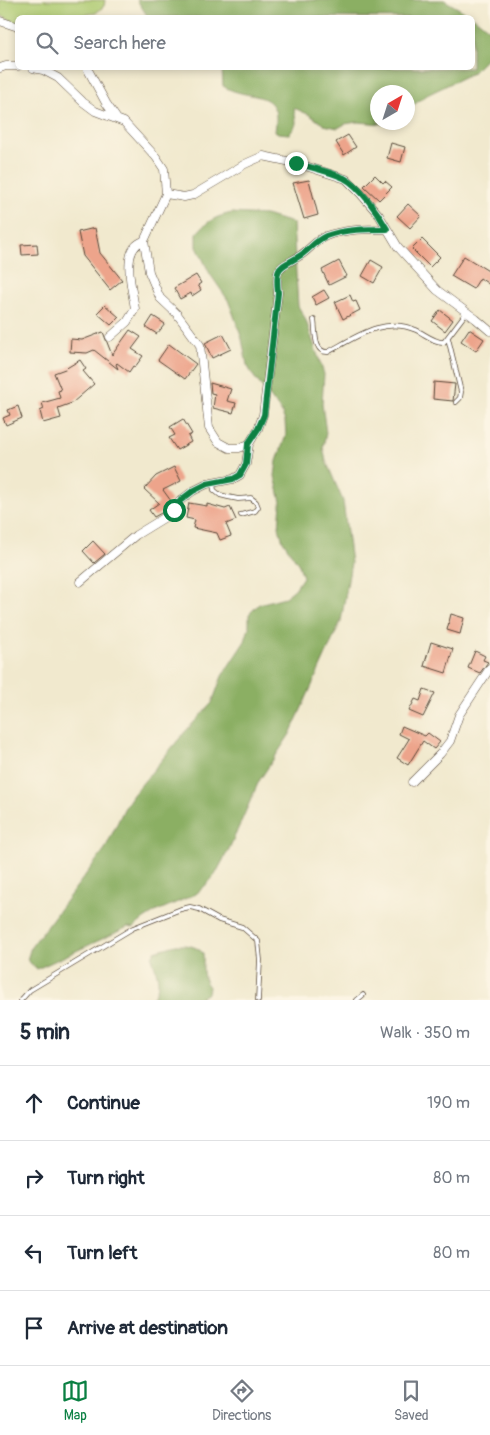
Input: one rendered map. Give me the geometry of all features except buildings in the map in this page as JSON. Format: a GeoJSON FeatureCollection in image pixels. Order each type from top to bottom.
{"type":"FeatureCollection","features":[{"type":"Feature","properties":{"kind":"street"},"geometry":{"type":"LineString","coordinates":[[0,21],[15,26]]}},
{"type":"Feature","properties":{"kind":"street"},"geometry":{"type":"LineString","coordinates":[[0,68],[15,66]]}},
{"type":"Feature","properties":{"kind":"street"},"geometry":{"type":"LineString","coordinates":[[43,70],[58,78],[95,111],[124,122],[164,169],[166,194],[144,241],[149,272],[160,298],[177,314],[200,345],[209,428],[218,442],[229,448],[239,448],[248,444]]}},
{"type":"Feature","properties":{"kind":"street"},"geometry":{"type":"LineString","coordinates":[[87,70],[117,119]]}},
{"type":"Feature","properties":{"kind":"street"},"geometry":{"type":"LineString","coordinates":[[166,194],[184,197],[193,195],[245,164],[263,156],[277,158],[346,179],[360,192],[379,215],[398,248],[437,290],[490,331]]}},
{"type":"Feature","properties":{"kind":"street"},"geometry":{"type":"LineString","coordinates":[[80,582],[136,535],[167,516],[193,491],[214,482],[233,479],[240,475],[246,464],[248,444],[258,429],[264,415],[278,293],[277,279],[279,269],[283,264],[301,255],[326,236],[354,230],[387,229]]}},
{"type":"Feature","properties":{"kind":"street"},"geometry":{"type":"LineString","coordinates":[[110,337],[127,322],[135,309],[129,274],[130,261],[134,248],[138,243],[144,241]]}},
{"type":"Feature","properties":{"kind":"street"},"geometry":{"type":"LineString","coordinates":[[412,782],[440,754],[450,741],[459,715],[490,668]]}},
{"type":"Feature","properties":{"kind":"lane"},"geometry":{"type":"LineString","coordinates":[[314,320],[317,345],[323,352],[328,352],[372,328],[386,325],[401,325],[413,328],[440,342],[444,342],[467,312]]}},
{"type":"Feature","properties":{"kind":"lane"},"geometry":{"type":"LineString","coordinates":[[448,338],[462,392],[456,402]]}},
{"type":"Feature","properties":{"kind":"lane"},"geometry":{"type":"LineString","coordinates":[[214,482],[214,490],[220,495],[238,499],[251,498],[256,502],[258,507],[255,511],[240,515]]}},
{"type":"Feature","properties":{"kind":"lane"},"geometry":{"type":"LineString","coordinates":[[21,1000],[30,990],[133,928],[190,907],[199,909],[219,920],[242,927],[258,941],[260,960],[258,1000]]}},
{"type":"Feature","properties":{"kind":"lane"},"geometry":{"type":"LineString","coordinates":[[357,1000],[363,995]]}},
{"type":"Feature","properties":{"kind":"green space"},"geometry":{"type":"Polygon","coordinates":[[[0,0],[105,0],[104,6],[96,13],[82,15],[15,15],[15,22],[0,15],[0,0]]]}},
{"type":"Feature","properties":{"kind":"green space"},"geometry":{"type":"Polygon","coordinates":[[[137,0],[444,0],[470,15],[147,15],[137,0]]]}},
{"type":"Feature","properties":{"kind":"green space"},"geometry":{"type":"Polygon","coordinates":[[[475,18],[490,30],[490,55],[475,70],[475,18]]]}},
{"type":"Feature","properties":{"kind":"green space"},"geometry":{"type":"Polygon","coordinates":[[[222,70],[475,70],[427,95],[415,104],[415,85],[370,85],[370,123],[357,122],[345,124],[338,128],[324,125],[310,115],[294,108],[296,122],[295,127],[289,134],[275,131],[276,117],[274,107],[269,101],[233,91],[223,86],[222,70]]]}},
{"type":"Feature","properties":{"kind":"green space"},"geometry":{"type":"Polygon","coordinates":[[[232,213],[265,215],[293,223],[298,306],[305,318],[324,374],[322,404],[326,433],[323,447],[326,461],[343,501],[351,563],[341,621],[290,734],[259,781],[229,849],[215,875],[196,894],[157,911],[133,928],[128,927],[37,969],[27,960],[31,947],[105,849],[132,796],[184,733],[212,703],[222,676],[245,641],[249,628],[249,614],[259,604],[285,597],[295,589],[303,577],[299,565],[283,541],[279,528],[281,502],[275,476],[277,461],[286,435],[285,421],[280,409],[254,377],[247,365],[242,339],[228,300],[210,274],[197,247],[197,233],[205,225],[232,213]]]}},
{"type":"Feature","properties":{"kind":"green space"},"geometry":{"type":"Polygon","coordinates":[[[176,945],[191,946],[203,953],[203,975],[209,987],[208,993],[196,1000],[151,1000],[158,983],[152,957],[155,951],[176,945]]]}},
{"type":"Feature","properties":{"kind":"route"},"geometry":{"type":"LineString","coordinates":[[174,510],[181,500],[193,491],[207,484],[227,481],[240,475],[246,464],[248,444],[258,429],[264,415],[279,269],[283,264],[301,255],[326,236],[354,230],[387,229],[379,215],[360,192],[346,179],[296,163]]}}]}
